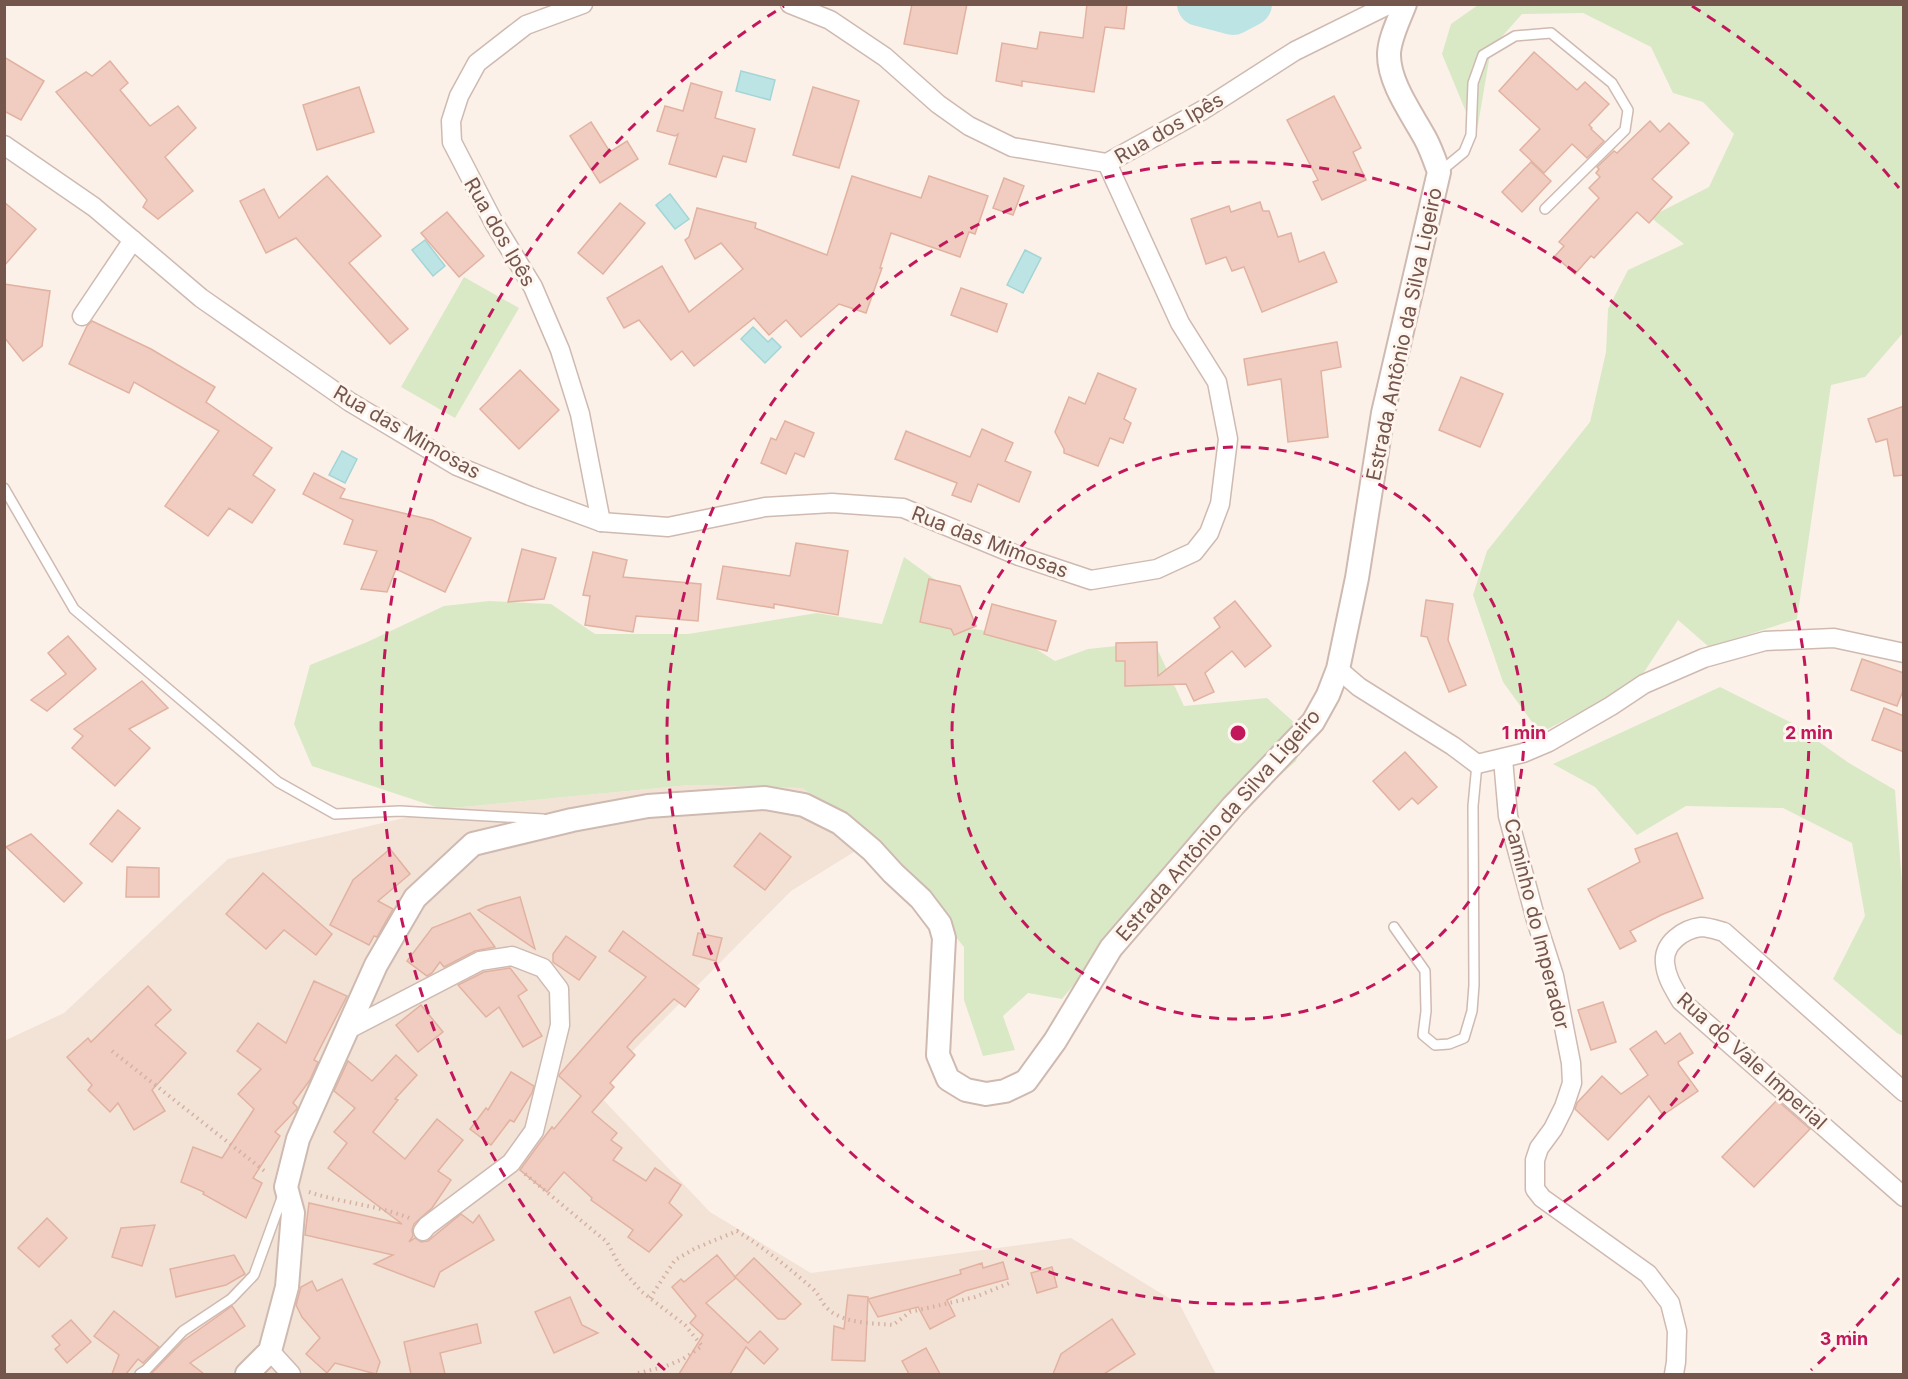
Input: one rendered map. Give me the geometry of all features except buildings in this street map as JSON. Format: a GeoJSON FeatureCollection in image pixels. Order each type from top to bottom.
{"type":"FeatureCollection","features":[{"type":"Feature","properties":{"kind":"street","name":"Rua dos Ipês"},"geometry":{"type":"LineString","coordinates":[[583,4],[526,25],[477,63],[456,104],[451,121],[452,142],[494,223],[533,287],[560,350],[580,414],[601,522]]}},
{"type":"Feature","properties":{"kind":"street","name":"Rua dos Ipês"},"geometry":{"type":"LineString","coordinates":[[790,4],[830,20],[885,57],[938,104],[969,126],[1012,147],[1107,163],[1203,110],[1295,51],[1390,4]]}},
{"type":"Feature","properties":{"kind":"street","name":"Estrada Antônio da Silva Ligeiro"},"geometry":{"type":"LineString","coordinates":[[270,1351],[287,1287],[293,1213],[286,1187],[297,1139],[376,965],[415,898],[473,844],[572,820],[648,806],[765,798],[804,805],[840,823],[873,850],[893,873],[921,899],[940,924],[944,938],[938,1055],[948,1079],[966,1090],[986,1094],[1005,1091],[1026,1082],[1055,1041],[1111,948],[1233,806],[1313,722],[1328,695],[1338,669],[1357,578],[1383,413],[1439,172],[1426,140],[1405,104],[1390,69],[1389,52],[1405,4]]}},
{"type":"Feature","properties":{"kind":"street","name":"Rua das Mimosas"},"geometry":{"type":"LineString","coordinates":[[4,144],[94,207],[201,298],[350,402],[457,466],[530,496],[601,522],[668,527],[765,507],[832,503],[903,508],[1019,556],[1091,579],[1157,569],[1194,552],[1209,533],[1220,504],[1228,439],[1217,382],[1180,323],[1107,163]]}},
{"type":"Feature","properties":{"kind":"street"},"geometry":{"type":"LineString","coordinates":[[82,316],[133,240]]}},
{"type":"Feature","properties":{"kind":"street"},"geometry":{"type":"LineString","coordinates":[[1338,669],[1359,687],[1453,746],[1477,764],[1524,753],[1549,742],[1644,684],[1704,658],[1766,641],[1834,638],[1904,653]]}},
{"type":"Feature","properties":{"kind":"street","name":"Caminho do Imperador"},"geometry":{"type":"LineString","coordinates":[[1503,759],[1508,816],[1536,920],[1554,976],[1571,1063],[1572,1083],[1564,1107],[1553,1129],[1539,1148],[1535,1160],[1535,1189],[1542,1198],[1648,1274],[1670,1303],[1677,1330],[1674,1374]]}},
{"type":"Feature","properties":{"kind":"street","name":"Rua do Vale Imperial"},"geometry":{"type":"LineString","coordinates":[[1904,1092],[1724,932],[1703,927],[1685,932],[1668,944],[1664,961],[1669,981],[1681,1001],[1904,1197]]}},
{"type":"Feature","properties":{"kind":"street"},"geometry":{"type":"LineString","coordinates":[[347,1030],[480,961],[512,956],[543,968],[559,989],[560,1025],[534,1131],[511,1162],[425,1229]]}},
{"type":"Feature","properties":{"kind":"street"},"geometry":{"type":"LineString","coordinates":[[247,1374],[270,1351],[291,1374]]}},
{"type":"Feature","properties":{"kind":"lane"},"geometry":{"type":"LineString","coordinates":[[1439,172],[1464,152],[1471,135],[1473,83],[1483,55],[1515,36],[1551,33],[1612,83],[1628,110],[1625,130],[1545,209]]}},
{"type":"Feature","properties":{"kind":"lane"},"geometry":{"type":"LineString","coordinates":[[4,488],[74,609],[278,782],[335,814],[400,811],[572,820]]}},
{"type":"Feature","properties":{"kind":"lane"},"geometry":{"type":"LineString","coordinates":[[1394,927],[1425,971],[1426,1011],[1423,1035],[1435,1045],[1449,1044],[1464,1038],[1472,1011],[1474,986],[1473,806],[1477,764]]}},
{"type":"Feature","properties":{"kind":"lane"},"geometry":{"type":"LineString","coordinates":[[140,1374],[183,1331],[231,1299],[254,1275],[286,1187]]}},
{"type":"Feature","properties":{"kind":"path"},"geometry":{"type":"LineString","coordinates":[[112,1051],[286,1187]]}},
{"type":"Feature","properties":{"kind":"path"},"geometry":{"type":"LineString","coordinates":[[511,1162],[607,1242],[621,1268],[642,1292],[685,1325],[702,1346],[683,1359],[664,1367],[634,1374]]}},
{"type":"Feature","properties":{"kind":"path"},"geometry":{"type":"LineString","coordinates":[[291,1164],[310,1192],[338,1201],[393,1212],[425,1229]]}},
{"type":"Feature","properties":{"kind":"path"},"geometry":{"type":"LineString","coordinates":[[650,1298],[675,1260],[696,1248],[737,1231],[771,1253],[814,1291],[821,1304],[834,1314],[856,1322],[893,1325],[910,1312],[975,1297],[1012,1282]]}},
{"type":"Feature","properties":{"kind":"shaded area"},"geometry":{"type":"Polygon","coordinates":[[[690,785],[802,788],[875,839],[791,891],[594,1090],[710,1212],[811,1273],[1071,1238],[1180,1305],[1216,1374],[5,1374],[4,1041],[64,1013],[228,859],[442,809],[690,785]]]}},
{"type":"Feature","properties":{"kind":"green space"},"geometry":{"type":"Polygon","coordinates":[[[1478,5],[1903,5],[1903,333],[1865,377],[1831,385],[1797,619],[1709,647],[1678,620],[1637,683],[1540,733],[1503,682],[1473,595],[1487,551],[1590,422],[1606,352],[1608,309],[1628,270],[1684,244],[1650,217],[1709,187],[1734,134],[1703,102],[1673,93],[1651,47],[1583,13],[1522,14],[1491,49],[1476,136],[1442,54],[1451,24],[1478,5]]]}},
{"type":"Feature","properties":{"kind":"green space"},"geometry":{"type":"Polygon","coordinates":[[[464,277],[519,308],[455,418],[401,387],[464,277]]]}},
{"type":"Feature","properties":{"kind":"green space"},"geometry":{"type":"Polygon","coordinates":[[[904,557],[944,586],[941,624],[1014,635],[1055,661],[1088,649],[1154,642],[1184,706],[1267,698],[1306,733],[1296,761],[1149,894],[1062,999],[1028,993],[1003,1016],[1015,1050],[983,1056],[964,1000],[964,947],[875,839],[802,788],[690,785],[442,809],[312,766],[294,724],[310,665],[365,643],[444,606],[489,601],[551,604],[595,634],[688,634],[817,613],[882,624],[904,557]]]}},
{"type":"Feature","properties":{"kind":"green space"},"geometry":{"type":"Polygon","coordinates":[[[1720,687],[1792,723],[1849,763],[1895,790],[1904,911],[1903,1036],[1833,979],[1865,916],[1852,843],[1783,808],[1686,806],[1637,835],[1595,787],[1553,764],[1720,687]]]}},
{"type":"Feature","properties":{"kind":"water"},"geometry":{"type":"Polygon","coordinates":[[[741,71],[775,80],[770,100],[736,91],[741,71]]]}},
{"type":"Feature","properties":{"kind":"water"},"geometry":{"type":"Polygon","coordinates":[[[670,194],[689,219],[675,229],[656,205],[670,194]]]}},
{"type":"Feature","properties":{"kind":"water"},"geometry":{"type":"Polygon","coordinates":[[[425,240],[445,266],[433,276],[412,250],[425,240]]]}},
{"type":"Feature","properties":{"kind":"water"},"geometry":{"type":"Polygon","coordinates":[[[1025,250],[1041,258],[1023,293],[1007,285],[1025,250]]]}},
{"type":"Feature","properties":{"kind":"water"},"geometry":{"type":"Polygon","coordinates":[[[753,327],[768,342],[772,338],[781,347],[765,363],[741,339],[753,327]]]}},
{"type":"Feature","properties":{"kind":"water"},"geometry":{"type":"Polygon","coordinates":[[[342,451],[357,459],[345,483],[329,475],[342,451]]]}},
{"type":"Feature","properties":{"kind":"waterway"},"geometry":{"type":"LineString","coordinates":[[1199,4],[1233,13],[1250,4]]}}]}
